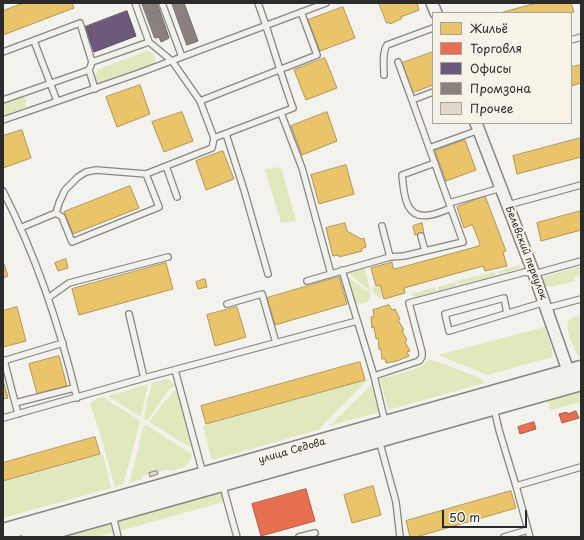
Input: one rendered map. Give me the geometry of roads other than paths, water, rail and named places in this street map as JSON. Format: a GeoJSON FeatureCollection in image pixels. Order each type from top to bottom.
{"type":"FeatureCollection","features":[{"type":"Feature","properties":{"kind":"main road","name":"улица Седова"},"geometry":{"type":"LineString","coordinates":[[3,532],[111,508],[576,377]]}},
{"type":"Feature","properties":{"kind":"main road","name":"улица Седова"},"geometry":{"type":"LineString","coordinates":[[30,537],[111,508]]}},
{"type":"Feature","properties":{"kind":"street","name":"Белевский переулок"},"geometry":{"type":"LineString","coordinates":[[478,127],[546,305],[576,377]]}},
{"type":"Feature","properties":{"kind":"lane"},"geometry":{"type":"LineString","coordinates":[[56,213],[59,203],[68,186],[78,176],[86,172],[96,170],[146,174],[212,148],[214,138],[200,101],[172,61],[149,42],[135,3]]}},
{"type":"Feature","properties":{"kind":"lane"},"geometry":{"type":"LineString","coordinates":[[162,3],[182,57]]}},
{"type":"Feature","properties":{"kind":"lane"},"geometry":{"type":"LineString","coordinates":[[214,138],[293,108],[279,71],[258,3]]}},
{"type":"Feature","properties":{"kind":"lane"},"geometry":{"type":"LineString","coordinates":[[3,120],[172,61],[326,3]]}},
{"type":"Feature","properties":{"kind":"lane"},"geometry":{"type":"LineString","coordinates":[[200,101],[317,55],[301,12]]}},
{"type":"Feature","properties":{"kind":"lane"},"geometry":{"type":"LineString","coordinates":[[3,52],[80,23],[92,62],[89,70],[95,88]]}},
{"type":"Feature","properties":{"kind":"lane"},"geometry":{"type":"LineString","coordinates":[[384,75],[384,53],[387,45],[432,28]]}},
{"type":"Feature","properties":{"kind":"lane"},"geometry":{"type":"LineString","coordinates":[[34,41],[57,100]]}},
{"type":"Feature","properties":{"kind":"lane"},"geometry":{"type":"LineString","coordinates":[[92,62],[149,42]]}},
{"type":"Feature","properties":{"kind":"lane"},"geometry":{"type":"LineString","coordinates":[[307,281],[390,257],[404,256],[463,242],[398,62]]}},
{"type":"Feature","properties":{"kind":"lane"},"geometry":{"type":"LineString","coordinates":[[3,100],[89,70]]}},
{"type":"Feature","properties":{"kind":"lane"},"geometry":{"type":"LineString","coordinates":[[412,100],[432,92]]}},
{"type":"Feature","properties":{"kind":"lane"},"geometry":{"type":"LineString","coordinates":[[281,113],[302,168],[331,274]]}},
{"type":"Feature","properties":{"kind":"lane"},"geometry":{"type":"LineString","coordinates":[[428,148],[478,127]]}},
{"type":"Feature","properties":{"kind":"lane"},"geometry":{"type":"LineString","coordinates":[[226,134],[268,274]]}},
{"type":"Feature","properties":{"kind":"lane"},"geometry":{"type":"LineString","coordinates":[[435,163],[402,175],[406,204],[411,211],[416,214],[423,216],[429,215],[501,188]]}},
{"type":"Feature","properties":{"kind":"lane"},"geometry":{"type":"LineString","coordinates":[[166,166],[177,197]]}},
{"type":"Feature","properties":{"kind":"lane"},"geometry":{"type":"LineString","coordinates":[[56,213],[62,217],[72,242],[159,207],[146,174]]}},
{"type":"Feature","properties":{"kind":"lane"},"geometry":{"type":"LineString","coordinates":[[508,204],[581,184]]}},
{"type":"Feature","properties":{"kind":"lane"},"geometry":{"type":"LineString","coordinates":[[3,190],[48,298],[63,343],[77,398]]}},
{"type":"Feature","properties":{"kind":"lane"},"geometry":{"type":"LineString","coordinates":[[20,228],[56,213]]}},
{"type":"Feature","properties":{"kind":"lane"},"geometry":{"type":"LineString","coordinates":[[382,226],[390,257]]}},
{"type":"Feature","properties":{"kind":"lane"},"geometry":{"type":"LineString","coordinates":[[421,236],[425,251]]}},
{"type":"Feature","properties":{"kind":"lane"},"geometry":{"type":"LineString","coordinates":[[48,298],[69,283],[168,257]]}},
{"type":"Feature","properties":{"kind":"lane"},"geometry":{"type":"LineString","coordinates":[[374,376],[419,361],[422,357],[409,303],[524,272],[534,274],[581,261]]}},
{"type":"Feature","properties":{"kind":"lane"},"geometry":{"type":"LineString","coordinates":[[342,270],[374,376],[382,431],[396,502],[400,537]]}},
{"type":"Feature","properties":{"kind":"lane"},"geometry":{"type":"LineString","coordinates":[[227,304],[262,294],[276,343]]}},
{"type":"Feature","properties":{"kind":"lane"},"geometry":{"type":"LineString","coordinates":[[507,313],[504,298],[445,314],[449,331],[507,313],[581,299]]}},
{"type":"Feature","properties":{"kind":"lane"},"geometry":{"type":"LineString","coordinates":[[129,314],[144,378]]}},
{"type":"Feature","properties":{"kind":"lane"},"geometry":{"type":"LineString","coordinates":[[3,418],[144,378],[357,321]]}},
{"type":"Feature","properties":{"kind":"lane"},"geometry":{"type":"LineString","coordinates":[[18,414],[4,360],[63,343]]}},
{"type":"Feature","properties":{"kind":"lane"},"geometry":{"type":"LineString","coordinates":[[175,370],[213,479],[237,537]]}},
{"type":"Feature","properties":{"kind":"lane"},"geometry":{"type":"LineString","coordinates":[[16,403],[74,388]]}},
{"type":"Feature","properties":{"kind":"lane"},"geometry":{"type":"LineString","coordinates":[[492,401],[530,537]]}},
{"type":"Feature","properties":{"kind":"lane"},"geometry":{"type":"LineString","coordinates":[[516,486],[581,467]]}},
{"type":"Feature","properties":{"kind":"lane"},"geometry":{"type":"LineString","coordinates":[[111,508],[118,537]]}},
{"type":"Feature","properties":{"kind":"lane"},"geometry":{"type":"LineString","coordinates":[[504,537],[528,530]]}},
{"type":"Feature","properties":{"kind":"lane"},"geometry":{"type":"LineString","coordinates":[[299,537],[315,532]]}}]}
